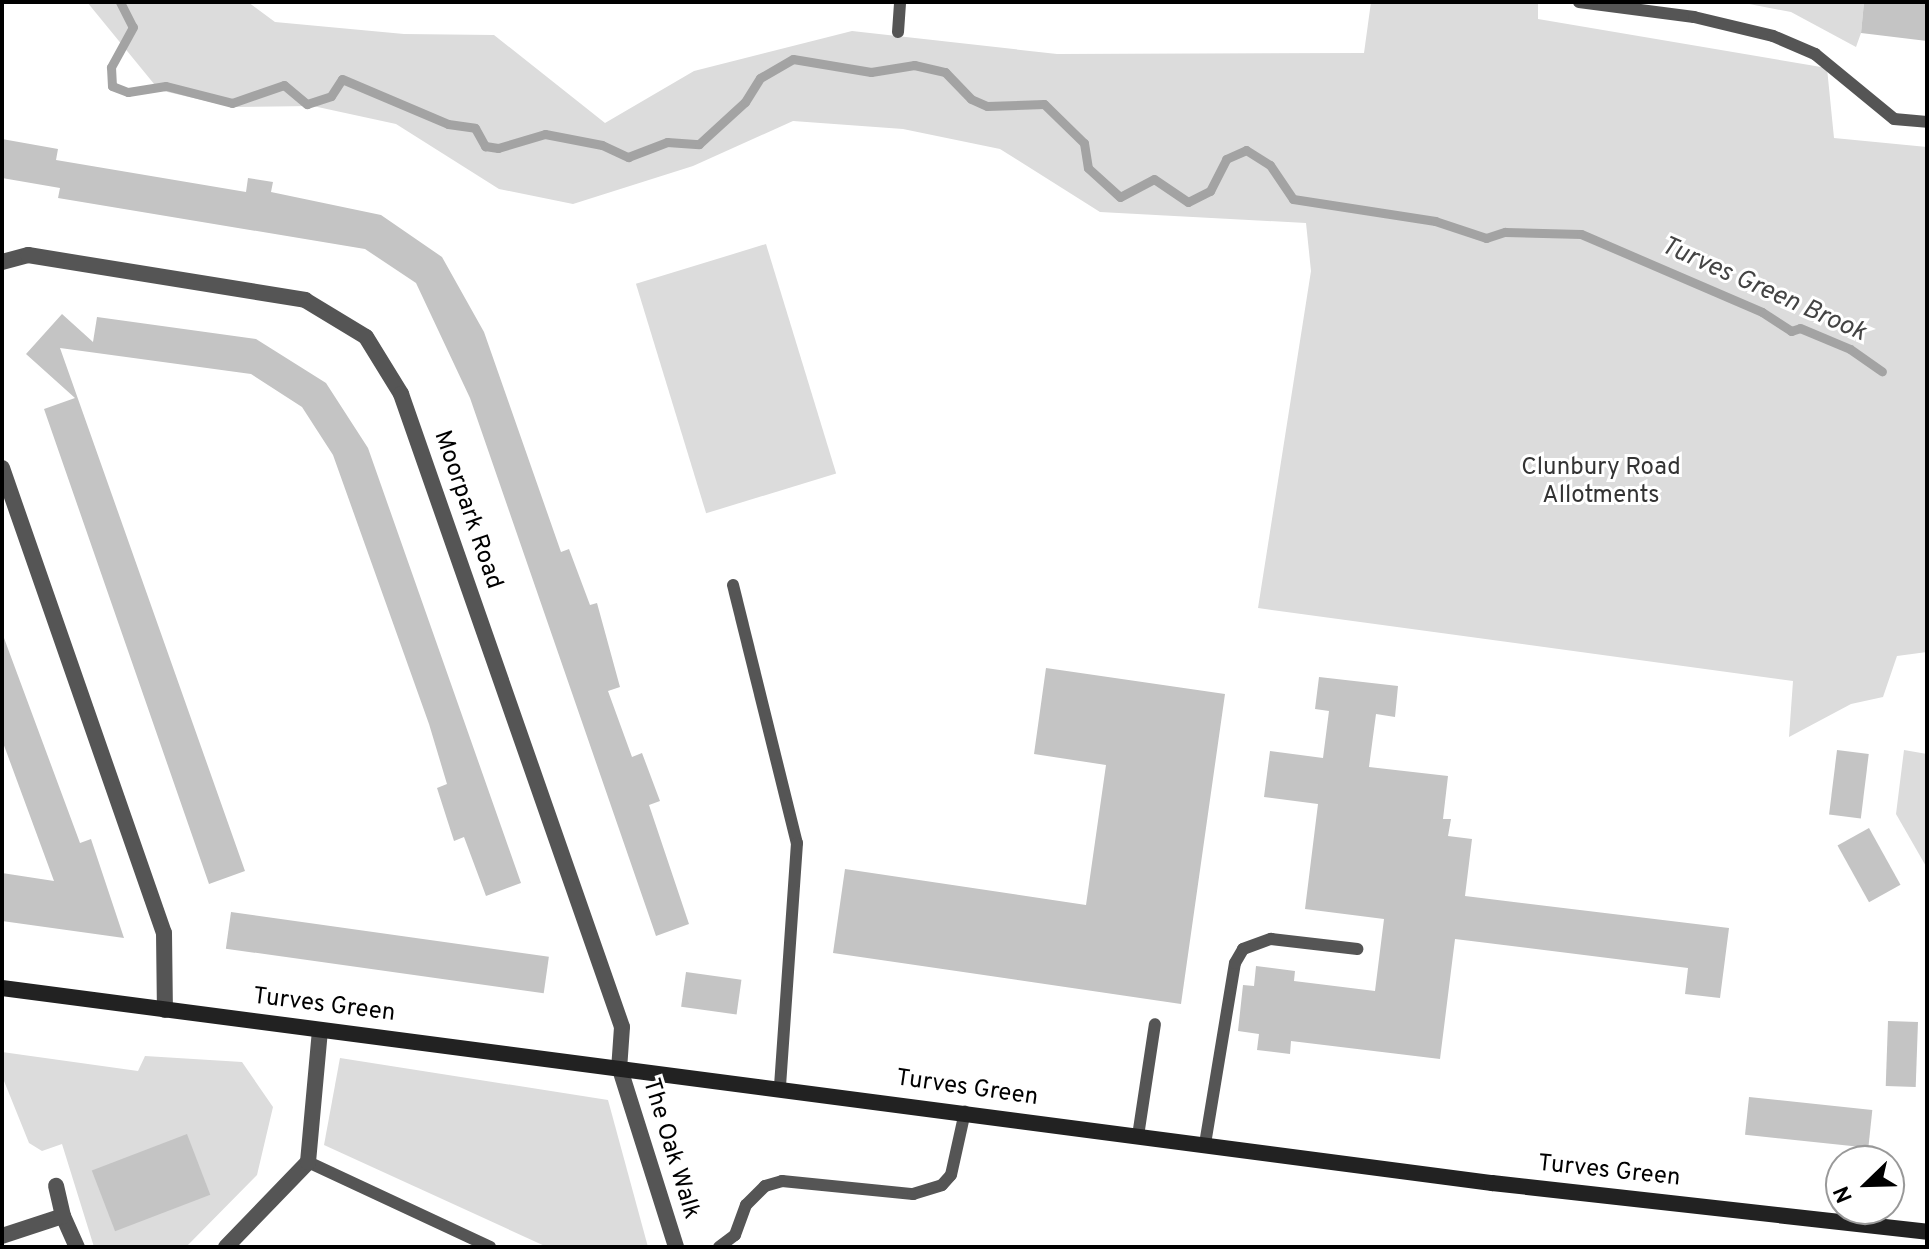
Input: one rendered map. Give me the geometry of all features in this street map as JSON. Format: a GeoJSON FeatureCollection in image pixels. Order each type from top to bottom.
{"type":"FeatureCollection","features":[{"type":"Feature","properties":{"kind":"street","name":"Moorpark Road"},"geometry":{"type":"LineString","coordinates":[[2,262],[28,255],[305,300],[366,337],[401,394],[617,1012],[622,1027],[619,1066]]}},
{"type":"Feature","properties":{"kind":"street"},"geometry":{"type":"LineString","coordinates":[[2,468],[164,933],[165,1010]]}},
{"type":"Feature","properties":{"kind":"street","name":"Turves Green"},"geometry":{"type":"LineString","coordinates":[[2,988],[320,1031],[619,1066],[1492,1183],[1927,1232]]}},
{"type":"Feature","properties":{"kind":"street"},"geometry":{"type":"LineString","coordinates":[[226,1247],[308,1162],[320,1031]]}},
{"type":"Feature","properties":{"kind":"street","name":"The Oak Walk"},"geometry":{"type":"LineString","coordinates":[[619,1066],[676,1247]]}},
{"type":"Feature","properties":{"kind":"street"},"geometry":{"type":"LineString","coordinates":[[56,1186],[63,1216],[77,1247]]}},
{"type":"Feature","properties":{"kind":"street"},"geometry":{"type":"LineString","coordinates":[[2,1236],[63,1216]]}},
{"type":"Feature","properties":{"kind":"lane"},"geometry":{"type":"LineString","coordinates":[[898,32],[900,2]]}},
{"type":"Feature","properties":{"kind":"lane"},"geometry":{"type":"LineString","coordinates":[[1579,2],[1694,17],[1773,36],[1815,54],[1894,119],[1927,122]]}},
{"type":"Feature","properties":{"kind":"lane"},"geometry":{"type":"LineString","coordinates":[[733,585],[797,843],[780,1088]]}},
{"type":"Feature","properties":{"kind":"lane"},"geometry":{"type":"LineString","coordinates":[[1205,1144],[1235,963],[1243,949],[1271,939],[1357,949]]}},
{"type":"Feature","properties":{"kind":"lane"},"geometry":{"type":"LineString","coordinates":[[1138,1136],[1155,1024]]}},
{"type":"Feature","properties":{"kind":"lane"},"geometry":{"type":"LineString","coordinates":[[719,1247],[735,1235],[746,1205],[765,1186],[782,1181],[913,1194],[942,1185],[951,1175],[965,1112]]}},
{"type":"Feature","properties":{"kind":"lane"},"geometry":{"type":"LineString","coordinates":[[308,1162],[490,1247]]}},
{"type":"Feature","properties":{"kind":"green space","name":"Clunbury Road Allotments"},"geometry":{"type":"Polygon","coordinates":[[[87,2],[248,2],[275,22],[404,34],[494,35],[605,123],[694,71],[852,31],[1057,54],[1364,53],[1371,2],[1538,2],[1538,19],[1827,68],[1834,138],[1927,147],[1927,652],[1897,656],[1883,697],[1851,704],[1789,737],[1793,681],[1258,608],[1311,271],[1306,223],[1100,212],[1000,149],[903,129],[793,121],[693,166],[573,204],[499,189],[396,124],[313,106],[232,107],[159,90],[87,2]]]}},
{"type":"Feature","properties":{"kind":"green space"},"geometry":{"type":"Polygon","coordinates":[[[1739,2],[1864,2],[1861,33],[1856,47],[1791,12],[1739,2]]]}},
{"type":"Feature","properties":{"kind":"green space"},"geometry":{"type":"Polygon","coordinates":[[[766,244],[836,474],[706,513],[636,284],[766,244]]]}},
{"type":"Feature","properties":{"kind":"green space"},"geometry":{"type":"Polygon","coordinates":[[[1904,750],[1927,754],[1927,868],[1896,814],[1904,750]]]}},
{"type":"Feature","properties":{"kind":"green space"},"geometry":{"type":"Polygon","coordinates":[[[2,1052],[138,1071],[145,1056],[242,1062],[273,1107],[257,1175],[186,1247],[94,1247],[62,1144],[42,1151],[29,1143],[2,1076],[2,1052]]]}},
{"type":"Feature","properties":{"kind":"green space"},"geometry":{"type":"Polygon","coordinates":[[[340,1058],[608,1100],[648,1247],[547,1247],[324,1145],[340,1058]]]}},
{"type":"Feature","properties":{"kind":"building"},"geometry":{"type":"Polygon","coordinates":[[[1864,2],[1927,2],[1927,41],[1861,33],[1864,2]]]}},
{"type":"Feature","properties":{"kind":"building"},"geometry":{"type":"Polygon","coordinates":[[[2,139],[58,149],[56,160],[246,192],[248,178],[273,182],[271,192],[381,215],[442,257],[484,332],[561,552],[569,549],[590,605],[597,603],[620,687],[608,691],[632,757],[642,753],[660,801],[649,805],[689,924],[656,936],[470,398],[416,283],[365,249],[58,198],[60,188],[2,178],[2,139]]]}},
{"type":"Feature","properties":{"kind":"building"},"geometry":{"type":"Polygon","coordinates":[[[62,314],[93,342],[97,317],[256,339],[326,383],[368,448],[521,883],[486,896],[464,837],[454,841],[437,788],[447,784],[429,724],[333,455],[302,407],[251,374],[60,348],[245,871],[209,884],[44,409],[75,398],[26,354],[62,314]]]}},
{"type":"Feature","properties":{"kind":"building"},"geometry":{"type":"Polygon","coordinates":[[[4,638],[80,843],[91,839],[124,938],[2,921],[2,873],[54,881],[2,740],[4,638]]]}},
{"type":"Feature","properties":{"kind":"building"},"geometry":{"type":"Polygon","coordinates":[[[1046,668],[1225,694],[1181,1004],[833,953],[845,869],[1086,905],[1106,765],[1034,754],[1046,668]]]}},
{"type":"Feature","properties":{"kind":"building"},"geometry":{"type":"Polygon","coordinates":[[[1319,677],[1398,686],[1395,717],[1376,714],[1369,767],[1448,776],[1443,819],[1451,819],[1448,836],[1472,839],[1465,896],[1729,928],[1720,998],[1685,994],[1688,968],[1455,939],[1440,1059],[1291,1041],[1290,1054],[1257,1050],[1259,1034],[1238,1031],[1243,985],[1254,986],[1256,966],[1295,971],[1294,981],[1375,991],[1384,919],[1305,909],[1318,804],[1264,797],[1270,751],[1323,758],[1329,711],[1315,709],[1319,677]]]}},
{"type":"Feature","properties":{"kind":"building"},"geometry":{"type":"Polygon","coordinates":[[[1837,750],[1869,754],[1861,818],[1829,815],[1837,750]]]}},
{"type":"Feature","properties":{"kind":"building"},"geometry":{"type":"Polygon","coordinates":[[[1869,828],[1901,885],[1869,902],[1838,845],[1869,828]]]}},
{"type":"Feature","properties":{"kind":"building"},"geometry":{"type":"Polygon","coordinates":[[[231,912],[549,957],[544,993],[226,949],[231,912]]]}},
{"type":"Feature","properties":{"kind":"building"},"geometry":{"type":"Polygon","coordinates":[[[686,972],[741,980],[737,1014],[681,1007],[686,972]]]}},
{"type":"Feature","properties":{"kind":"building"},"geometry":{"type":"Polygon","coordinates":[[[1888,1021],[1918,1022],[1916,1087],[1886,1086],[1888,1021]]]}},
{"type":"Feature","properties":{"kind":"building"},"geometry":{"type":"Polygon","coordinates":[[[1749,1097],[1872,1110],[1869,1145],[1745,1135],[1749,1097]]]}},
{"type":"Feature","properties":{"kind":"building"},"geometry":{"type":"Polygon","coordinates":[[[187,1134],[210,1195],[115,1231],[92,1171],[187,1134]]]}},
{"type":"Feature","properties":{"kind":"waterway","name":"Turves Green Brook"},"geometry":{"type":"LineString","coordinates":[[120,2],[133,27],[111,67],[112,86],[128,92],[166,86],[232,103],[284,85],[307,104],[331,96],[342,79],[448,124],[475,128],[485,146],[498,148],[545,134],[602,145],[628,157],[667,142],[699,144],[745,102],[760,78],[793,59],[871,72],[914,65],[945,72],[971,99],[987,106],[1044,104],[1084,143],[1088,168],[1120,197],[1154,179],[1188,202],[1210,191],[1226,159],[1246,150],[1270,165],[1293,199],[1435,221],[1486,238],[1505,232],[1581,234],[1762,312],[1791,331],[1800,328],[1850,349],[1882,371]]}}]}
